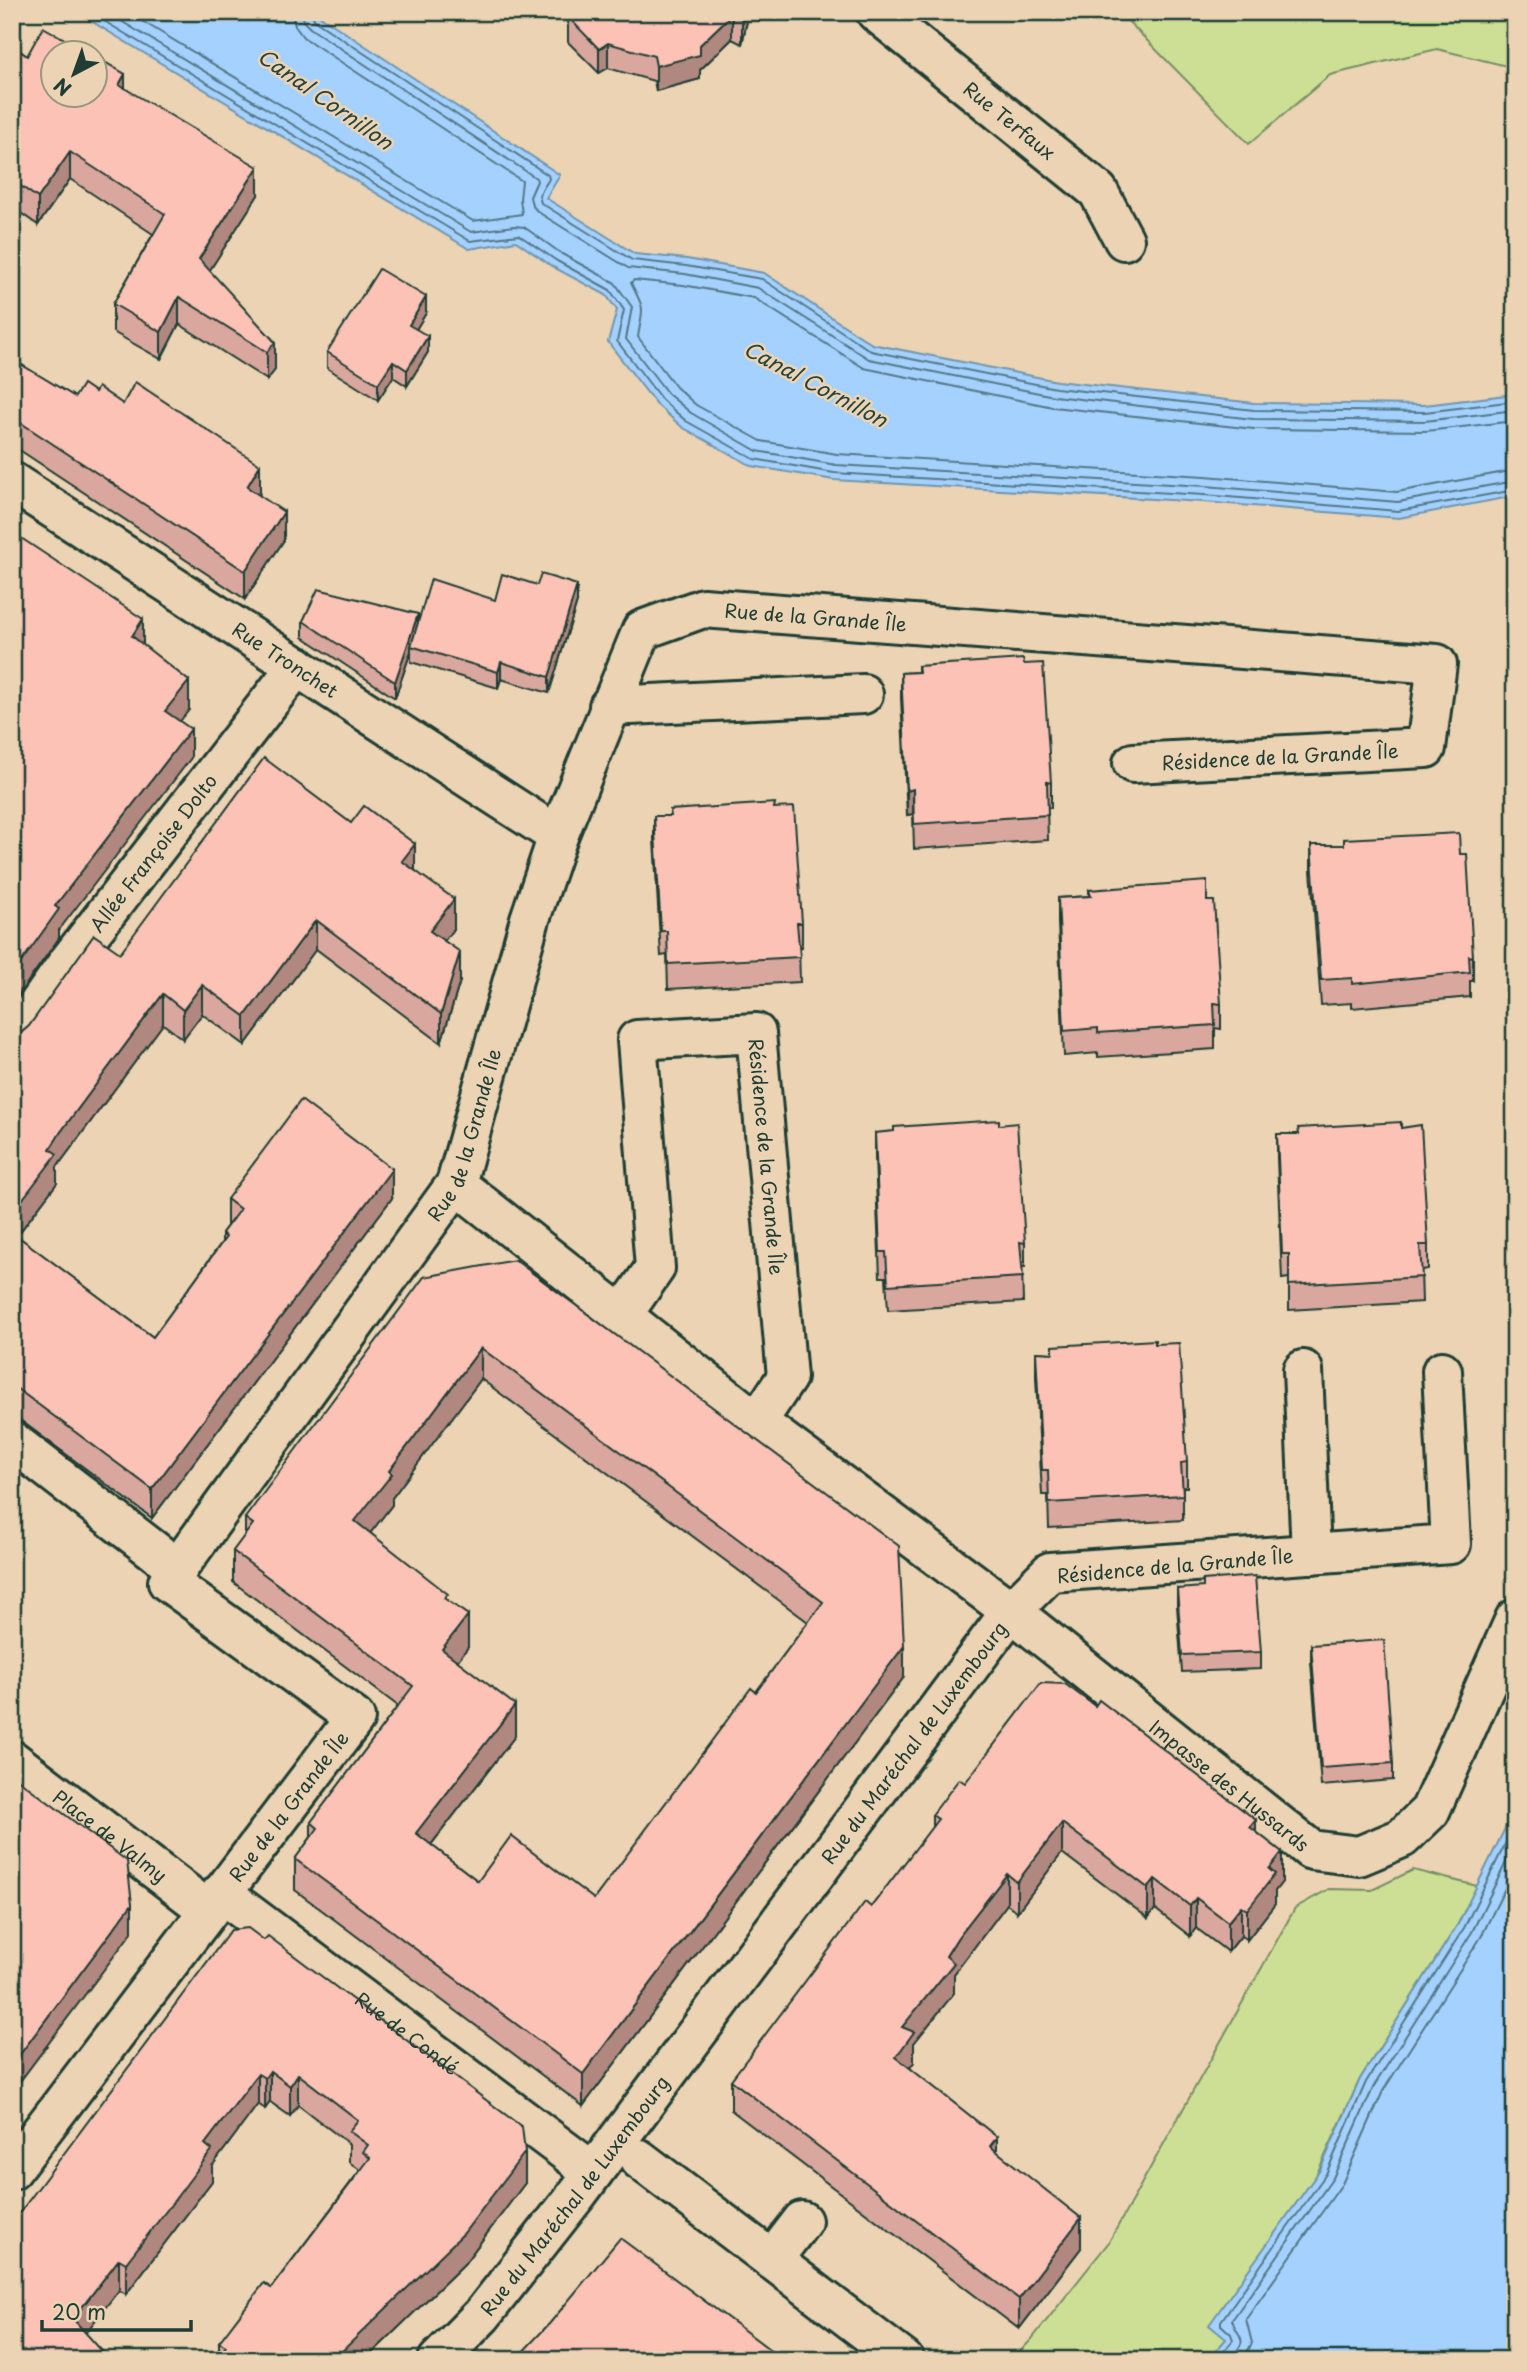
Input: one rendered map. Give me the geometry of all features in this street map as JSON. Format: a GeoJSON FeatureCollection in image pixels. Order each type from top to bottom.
{"type":"FeatureCollection","features":[{"type":"Feature","properties":{"kind":"street","name":"Rue Terfaux"},"geometry":{"type":"LineString","coordinates":[[876,12],[1098,191],[1124,240]]}},
{"type":"Feature","properties":{"kind":"street","name":"Rue Tronchet"},"geometry":{"type":"LineString","coordinates":[[12,482],[558,836]]}},
{"type":"Feature","properties":{"kind":"street","name":"Rue de la Grande Île"},"geometry":{"type":"LineString","coordinates":[[12,2170],[355,1718],[168,1582],[456,1184],[530,919],[558,836],[642,630],[703,608],[1437,664]]}},
{"type":"Feature","properties":{"kind":"street","name":"Résidence de la Grande Île"},"geometry":{"type":"LineString","coordinates":[[1133,763],[1426,748],[1437,664]]}},
{"type":"Feature","properties":{"kind":"street","name":"Allée Françoise Dolto"},"geometry":{"type":"LineString","coordinates":[[12,1042],[69,961],[297,666]]}},
{"type":"Feature","properties":{"kind":"street"},"geometry":{"type":"LineString","coordinates":[[609,706],[863,694]]}},
{"type":"Feature","properties":{"kind":"street","name":"Résidence de la Grande Île"},"geometry":{"type":"LineString","coordinates":[[623,1314],[655,1268],[637,1040],[756,1033],[787,1377],[757,1422]]}},
{"type":"Feature","properties":{"kind":"street","name":"Rue du Maréchal de Luxembourg"},"geometry":{"type":"LineString","coordinates":[[438,2360],[482,2315],[593,2172],[1011,1611],[757,1422],[456,1184]]}},
{"type":"Feature","properties":{"kind":"street","name":"Résidence de la Grande Île"},"geometry":{"type":"LineString","coordinates":[[1303,1370],[1311,1554]]}},
{"type":"Feature","properties":{"kind":"street","name":"Résidence de la Grande Île"},"geometry":{"type":"LineString","coordinates":[[1011,1611],[1050,1572],[1451,1544],[1442,1371]]}},
{"type":"Feature","properties":{"kind":"street"},"geometry":{"type":"LineString","coordinates":[[12,1441],[178,1569]]}},
{"type":"Feature","properties":{"kind":"street","name":"Impasse des Hussards"},"geometry":{"type":"LineString","coordinates":[[1011,1611],[1311,1850],[1359,1856],[1402,1838],[1430,1811],[1515,1619]]}},
{"type":"Feature","properties":{"kind":"street","name":"Place de Valmy"},"geometry":{"type":"LineString","coordinates":[[12,1760],[215,1901]]}},
{"type":"Feature","properties":{"kind":"street","name":"Rue de Condé"},"geometry":{"type":"LineString","coordinates":[[215,1901],[593,2172]]}},
{"type":"Feature","properties":{"kind":"street"},"geometry":{"type":"LineString","coordinates":[[645,2159],[904,2360]]}},
{"type":"Feature","properties":{"kind":"street"},"geometry":{"type":"LineString","coordinates":[[772,2260],[802,2221]]}},
{"type":"Feature","properties":{"kind":"green space"},"geometry":{"type":"Polygon","coordinates":[[[1119,12],[1515,12],[1515,68],[1437,49],[1330,75],[1249,144],[1119,12]]]}},
{"type":"Feature","properties":{"kind":"green space"},"geometry":{"type":"Polygon","coordinates":[[[1413,1870],[1477,1886],[1458,1924],[1360,2079],[1316,2176],[1210,2325],[1227,2339],[1208,2360],[1012,2360],[1109,2242],[1295,1908],[1329,1889],[1372,1890],[1413,1870]]]}},
{"type":"Feature","properties":{"kind":"water","name":"Canal Cornillon"},"geometry":{"type":"Polygon","coordinates":[[[76,12],[314,12],[560,175],[546,198],[635,254],[687,259],[764,273],[872,344],[1057,381],[1254,403],[1425,405],[1515,394],[1515,496],[1399,518],[1203,502],[834,480],[752,466],[682,427],[656,404],[608,342],[617,310],[606,295],[553,267],[516,241],[469,249],[76,12]]]}},
{"type":"Feature","properties":{"kind":"water"},"geometry":{"type":"Polygon","coordinates":[[[1515,1808],[1515,2360],[1208,2360],[1226,2339],[1209,2325],[1320,2170],[1360,2079],[1458,1924],[1515,1808]]]}},
{"type":"Feature","properties":{"kind":"building"},"geometry":{"type":"Polygon","coordinates":[[[572,12],[744,12],[742,19],[732,14],[700,45],[700,55],[656,66],[654,56],[608,43],[599,49],[568,17],[572,12]]]}},
{"type":"Feature","properties":{"kind":"building"},"geometry":{"type":"Polygon","coordinates":[[[43,27],[63,38],[38,38],[38,108],[108,108],[108,64],[125,74],[119,85],[258,167],[199,259],[275,342],[267,352],[179,297],[161,332],[113,304],[165,214],[70,152],[38,198],[12,180],[12,45],[27,56],[43,27]]]}},
{"type":"Feature","properties":{"kind":"building"},"geometry":{"type":"Polygon","coordinates":[[[379,269],[426,297],[409,325],[428,336],[407,370],[393,361],[378,384],[327,352],[379,269]]]}},
{"type":"Feature","properties":{"kind":"building"},"geometry":{"type":"Polygon","coordinates":[[[12,359],[75,397],[83,384],[95,392],[98,387],[123,404],[135,382],[260,465],[247,487],[284,512],[245,571],[12,417],[12,359]]]}},
{"type":"Feature","properties":{"kind":"building"},"geometry":{"type":"Polygon","coordinates":[[[12,532],[143,619],[132,636],[189,681],[165,711],[191,729],[55,906],[59,909],[12,975],[12,532]]]}},
{"type":"Feature","properties":{"kind":"building"},"geometry":{"type":"Polygon","coordinates":[[[502,574],[537,585],[541,574],[577,585],[549,677],[501,662],[498,672],[411,646],[431,579],[495,600],[502,574]]]}},
{"type":"Feature","properties":{"kind":"building"},"geometry":{"type":"Polygon","coordinates":[[[318,589],[418,614],[395,682],[303,621],[318,589]]]}},
{"type":"Feature","properties":{"kind":"building"},"geometry":{"type":"Polygon","coordinates":[[[1023,659],[1024,664],[1043,663],[1051,783],[1047,782],[1048,815],[914,824],[913,789],[907,791],[901,673],[919,672],[918,666],[1023,659]]]}},
{"type":"Feature","properties":{"kind":"building"},"geometry":{"type":"Polygon","coordinates":[[[264,758],[351,823],[364,806],[415,844],[402,861],[454,899],[430,931],[460,952],[441,1014],[316,920],[245,1016],[202,985],[183,1010],[163,994],[60,1133],[50,1149],[57,1154],[12,1213],[12,1034],[21,1033],[29,1026],[94,935],[120,953],[264,758]]]}},
{"type":"Feature","properties":{"kind":"building"},"geometry":{"type":"Polygon","coordinates":[[[775,803],[774,808],[794,807],[802,923],[797,923],[800,957],[668,964],[667,931],[661,931],[654,816],[671,816],[670,810],[775,803]]]}},
{"type":"Feature","properties":{"kind":"building"},"geometry":{"type":"Polygon","coordinates":[[[1459,833],[1460,854],[1467,854],[1473,957],[1469,956],[1470,972],[1352,984],[1352,978],[1321,980],[1311,845],[1344,845],[1344,839],[1459,833]]]}},
{"type":"Feature","properties":{"kind":"building"},"geometry":{"type":"Polygon","coordinates":[[[1207,881],[1207,901],[1214,901],[1221,1004],[1214,1003],[1215,1025],[1098,1033],[1098,1028],[1064,1031],[1058,898],[1091,896],[1089,890],[1207,881]]]}},
{"type":"Feature","properties":{"kind":"building"},"geometry":{"type":"Polygon","coordinates":[[[301,1100],[392,1169],[152,1489],[12,1385],[12,1232],[153,1337],[226,1237],[222,1233],[240,1209],[227,1199],[301,1100]]]}},
{"type":"Feature","properties":{"kind":"building"},"geometry":{"type":"Polygon","coordinates":[[[999,1120],[999,1125],[1017,1123],[1025,1243],[1020,1242],[1023,1277],[888,1285],[886,1252],[880,1252],[875,1133],[894,1131],[894,1127],[999,1120]]]}},
{"type":"Feature","properties":{"kind":"building"},"geometry":{"type":"Polygon","coordinates":[[[1401,1122],[1401,1128],[1421,1125],[1428,1245],[1420,1245],[1422,1277],[1289,1285],[1289,1254],[1282,1254],[1277,1134],[1299,1134],[1298,1128],[1401,1122]]]}},
{"type":"Feature","properties":{"kind":"building"},"geometry":{"type":"Polygon","coordinates":[[[515,1260],[899,1546],[904,1646],[583,2074],[295,1859],[318,1828],[311,1822],[413,1686],[233,1551],[253,1524],[245,1518],[424,1277],[515,1260]],[[481,1348],[389,1471],[392,1474],[355,1521],[448,1594],[444,1598],[468,1615],[442,1649],[515,1705],[416,1833],[478,1881],[511,1836],[594,1899],[751,1688],[756,1692],[823,1602],[481,1348]]]}},
{"type":"Feature","properties":{"kind":"building"},"geometry":{"type":"Polygon","coordinates":[[[1155,1340],[1155,1344],[1179,1343],[1187,1462],[1181,1463],[1183,1495],[1049,1503],[1048,1470],[1042,1470],[1036,1352],[1053,1353],[1053,1346],[1155,1340]]]}},
{"type":"Feature","properties":{"kind":"building"},"geometry":{"type":"Polygon","coordinates":[[[1255,1576],[1261,1652],[1182,1655],[1177,1589],[1203,1587],[1203,1580],[1255,1576]]]}},
{"type":"Feature","properties":{"kind":"building"},"geometry":{"type":"Polygon","coordinates":[[[1384,1640],[1393,1763],[1321,1768],[1311,1645],[1384,1640]]]}},
{"type":"Feature","properties":{"kind":"building"},"geometry":{"type":"Polygon","coordinates":[[[1041,1683],[1065,1684],[1095,1706],[1099,1700],[1256,1820],[1250,1827],[1282,1852],[1269,1869],[1275,1874],[1247,1910],[1241,1906],[1228,1922],[1196,1898],[1190,1906],[1155,1879],[1148,1888],[1062,1823],[1017,1882],[1007,1874],[946,1956],[954,1963],[902,2027],[914,2032],[896,2057],[997,2137],[990,2146],[1081,2218],[1019,2299],[731,2080],[865,1902],[871,1907],[938,1819],[932,1815],[959,1779],[965,1783],[1041,1683]]]}},
{"type":"Feature","properties":{"kind":"building"},"geometry":{"type":"Polygon","coordinates":[[[12,1775],[127,1861],[132,1904],[12,2065],[12,1775]]]}},
{"type":"Feature","properties":{"kind":"building"},"geometry":{"type":"Polygon","coordinates":[[[248,1928],[264,1940],[268,1936],[522,2127],[525,2152],[464,2233],[333,2360],[216,2360],[226,2346],[219,2342],[264,2283],[271,2288],[370,2158],[363,2152],[368,2145],[349,2131],[358,2120],[298,2074],[290,2086],[270,2071],[265,2078],[258,2074],[205,2144],[212,2150],[173,2202],[126,2263],[119,2259],[73,2319],[110,2360],[12,2360],[12,2223],[231,1930],[248,1928]]]}},
{"type":"Feature","properties":{"kind":"building"},"geometry":{"type":"Polygon","coordinates":[[[620,2238],[784,2360],[515,2360],[550,2323],[620,2238]]]}}]}
